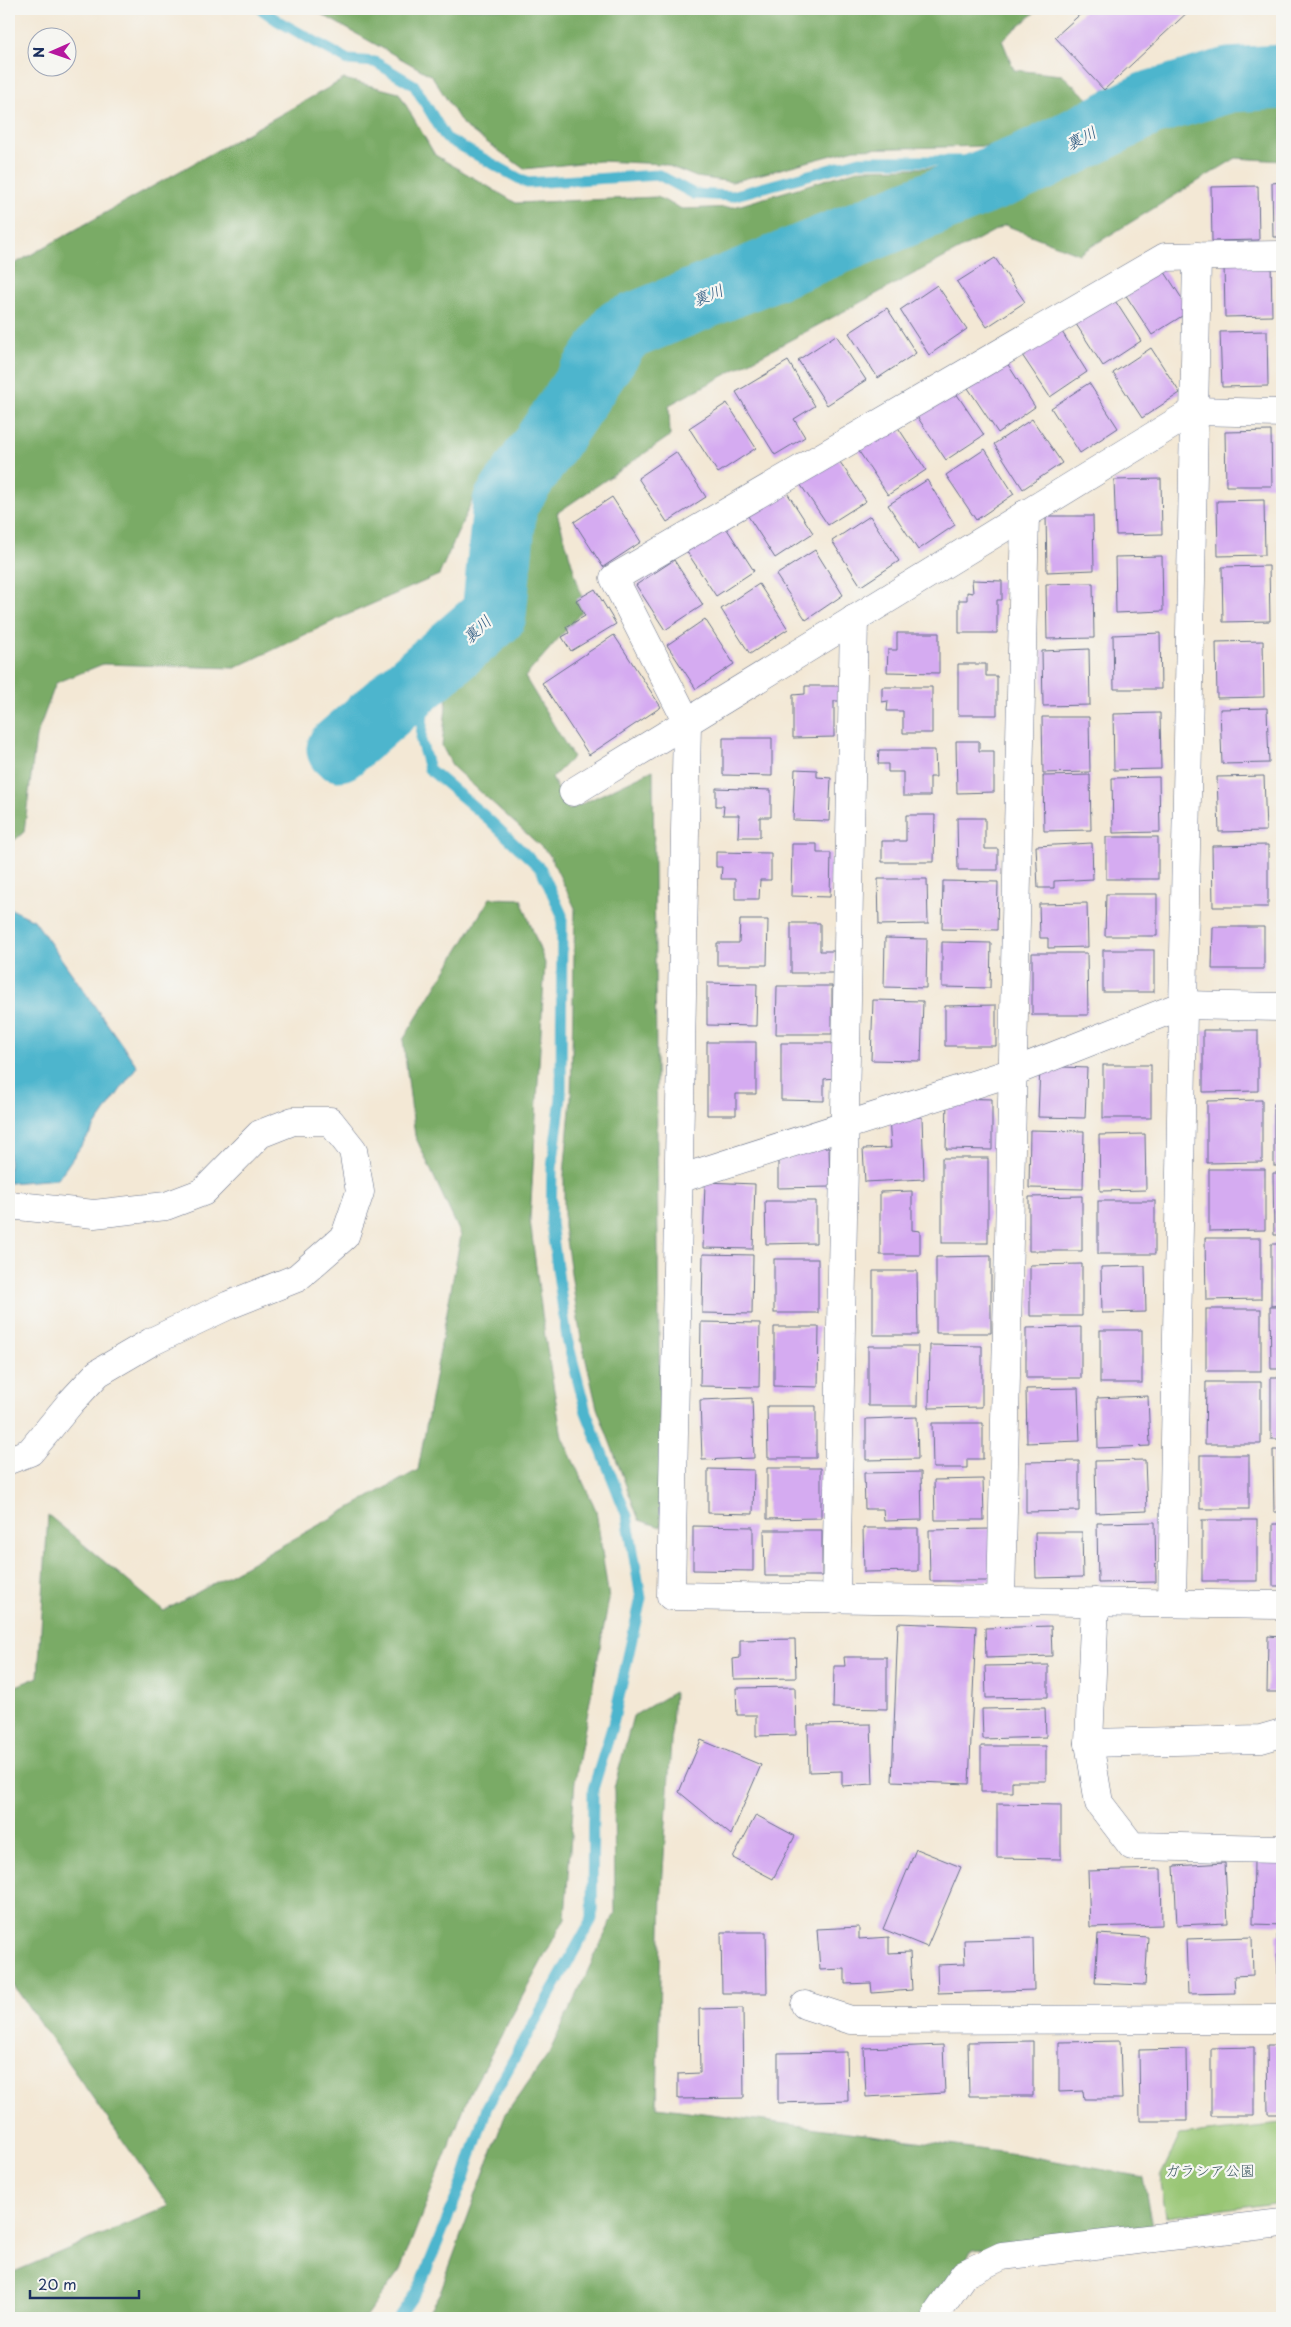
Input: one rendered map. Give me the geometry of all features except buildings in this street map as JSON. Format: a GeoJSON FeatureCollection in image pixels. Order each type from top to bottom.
{"type":"FeatureCollection","features":[{"type":"Feature","properties":{"kind":"street"},"geometry":{"type":"LineString","coordinates":[[1282,255],[1164,257],[614,578],[687,722],[671,1596],[1282,1605]]}},
{"type":"Feature","properties":{"kind":"street"},"geometry":{"type":"LineString","coordinates":[[1172,1603],[1197,256]]}},
{"type":"Feature","properties":{"kind":"street"},"geometry":{"type":"LineString","coordinates":[[573,792],[1194,411],[1282,414]]}},
{"type":"Feature","properties":{"kind":"street"},"geometry":{"type":"LineString","coordinates":[[1002,1601],[1025,514]]}},
{"type":"Feature","properties":{"kind":"street"},"geometry":{"type":"LineString","coordinates":[[836,1599],[854,619]]}},
{"type":"Feature","properties":{"kind":"street"},"geometry":{"type":"LineString","coordinates":[[679,1179],[1013,1072],[1183,1005],[1282,1007]]}},
{"type":"Feature","properties":{"kind":"street"},"geometry":{"type":"LineString","coordinates":[[9,1205],[94,1214],[166,1206],[204,1192],[260,1134],[293,1121],[330,1121],[353,1150],[360,1192],[345,1236],[297,1278],[229,1305],[151,1342],[98,1374],[71,1402],[30,1452],[9,1460]]}},
{"type":"Feature","properties":{"kind":"street"},"geometry":{"type":"LineString","coordinates":[[1095,1602],[1089,1743],[1099,1803],[1132,1846],[1282,1849]]}},
{"type":"Feature","properties":{"kind":"street"},"geometry":{"type":"LineString","coordinates":[[1089,1743],[1261,1739],[1282,1733]]}},
{"type":"Feature","properties":{"kind":"street"},"geometry":{"type":"LineString","coordinates":[[805,2005],[851,2020],[1282,2019]]}},
{"type":"Feature","properties":{"kind":"street"},"geometry":{"type":"LineString","coordinates":[[936,2318],[938,2312],[964,2274],[1002,2256],[1282,2223]]}},
{"type":"Feature","properties":{"kind":"green space"},"geometry":{"type":"Polygon","coordinates":[[[312,9],[1039,9],[1002,40],[1014,70],[1062,75],[1092,102],[1032,145],[855,149],[732,182],[696,177],[664,164],[600,161],[524,169],[463,125],[432,76],[312,9]]]}},
{"type":"Feature","properties":{"kind":"green space"},"geometry":{"type":"Polygon","coordinates":[[[344,79],[399,93],[435,155],[516,203],[657,197],[682,209],[734,207],[861,169],[977,167],[881,203],[607,313],[474,496],[439,575],[340,618],[235,668],[103,664],[56,683],[36,737],[24,832],[9,845],[9,267],[344,79]]]}},
{"type":"Feature","properties":{"kind":"green space"},"geometry":{"type":"Polygon","coordinates":[[[1282,93],[1282,161],[1236,158],[1079,254],[1005,225],[669,405],[670,436],[557,513],[585,608],[525,677],[573,757],[552,778],[569,810],[653,770],[661,1527],[639,1520],[597,1408],[581,1339],[564,1227],[564,1174],[571,1099],[575,908],[549,854],[453,767],[442,746],[449,676],[510,624],[526,508],[633,340],[1038,175],[1150,114],[1238,98],[1282,93]]]}},
{"type":"Feature","properties":{"kind":"green space"},"geometry":{"type":"Polygon","coordinates":[[[490,898],[521,899],[545,963],[530,1220],[545,1337],[562,1437],[596,1510],[609,1599],[575,1781],[565,1918],[469,2095],[400,2270],[365,2318],[9,2318],[9,2274],[169,2206],[9,1979],[9,1689],[38,1677],[48,1515],[164,1611],[418,1470],[461,1235],[415,1136],[403,1040],[490,898]]]}},
{"type":"Feature","properties":{"kind":"green space"},"geometry":{"type":"Polygon","coordinates":[[[674,1692],[662,1889],[657,2107],[1017,2154],[1143,2177],[1152,2227],[973,2250],[931,2318],[425,2318],[439,2295],[505,2115],[549,2053],[615,1913],[614,1788],[633,1716],[674,1692]]]}},
{"type":"Feature","properties":{"kind":"green space","name":"ガラシア公園"},"geometry":{"type":"Polygon","coordinates":[[[1282,2124],[1282,2201],[1166,2217],[1160,2177],[1180,2135],[1282,2124]]]}},
{"type":"Feature","properties":{"kind":"water"},"geometry":{"type":"Polygon","coordinates":[[[11,909],[34,920],[137,1066],[58,1179],[9,1183],[9,910],[11,909]]]}},
{"type":"Feature","properties":{"kind":"waterway"},"geometry":{"type":"LineString","coordinates":[[261,9],[278,21],[348,60],[375,62],[414,85],[446,138],[527,183],[659,175],[694,194],[732,196],[860,161],[1036,161]]}},
{"type":"Feature","properties":{"kind":"waterway","name":"裏川"},"geometry":{"type":"LineString","coordinates":[[339,749],[494,615],[505,503],[622,330],[1036,161],[1148,104],[1229,80],[1282,77]]}},
{"type":"Feature","properties":{"kind":"waterway"},"geometry":{"type":"LineString","coordinates":[[398,2318],[420,2286],[464,2178],[487,2107],[592,1919],[593,1789],[613,1724],[641,1598],[627,1516],[586,1412],[567,1339],[551,1223],[552,1168],[561,1098],[562,915],[541,869],[486,817],[429,769],[421,741],[423,711],[432,668]]}}]}
